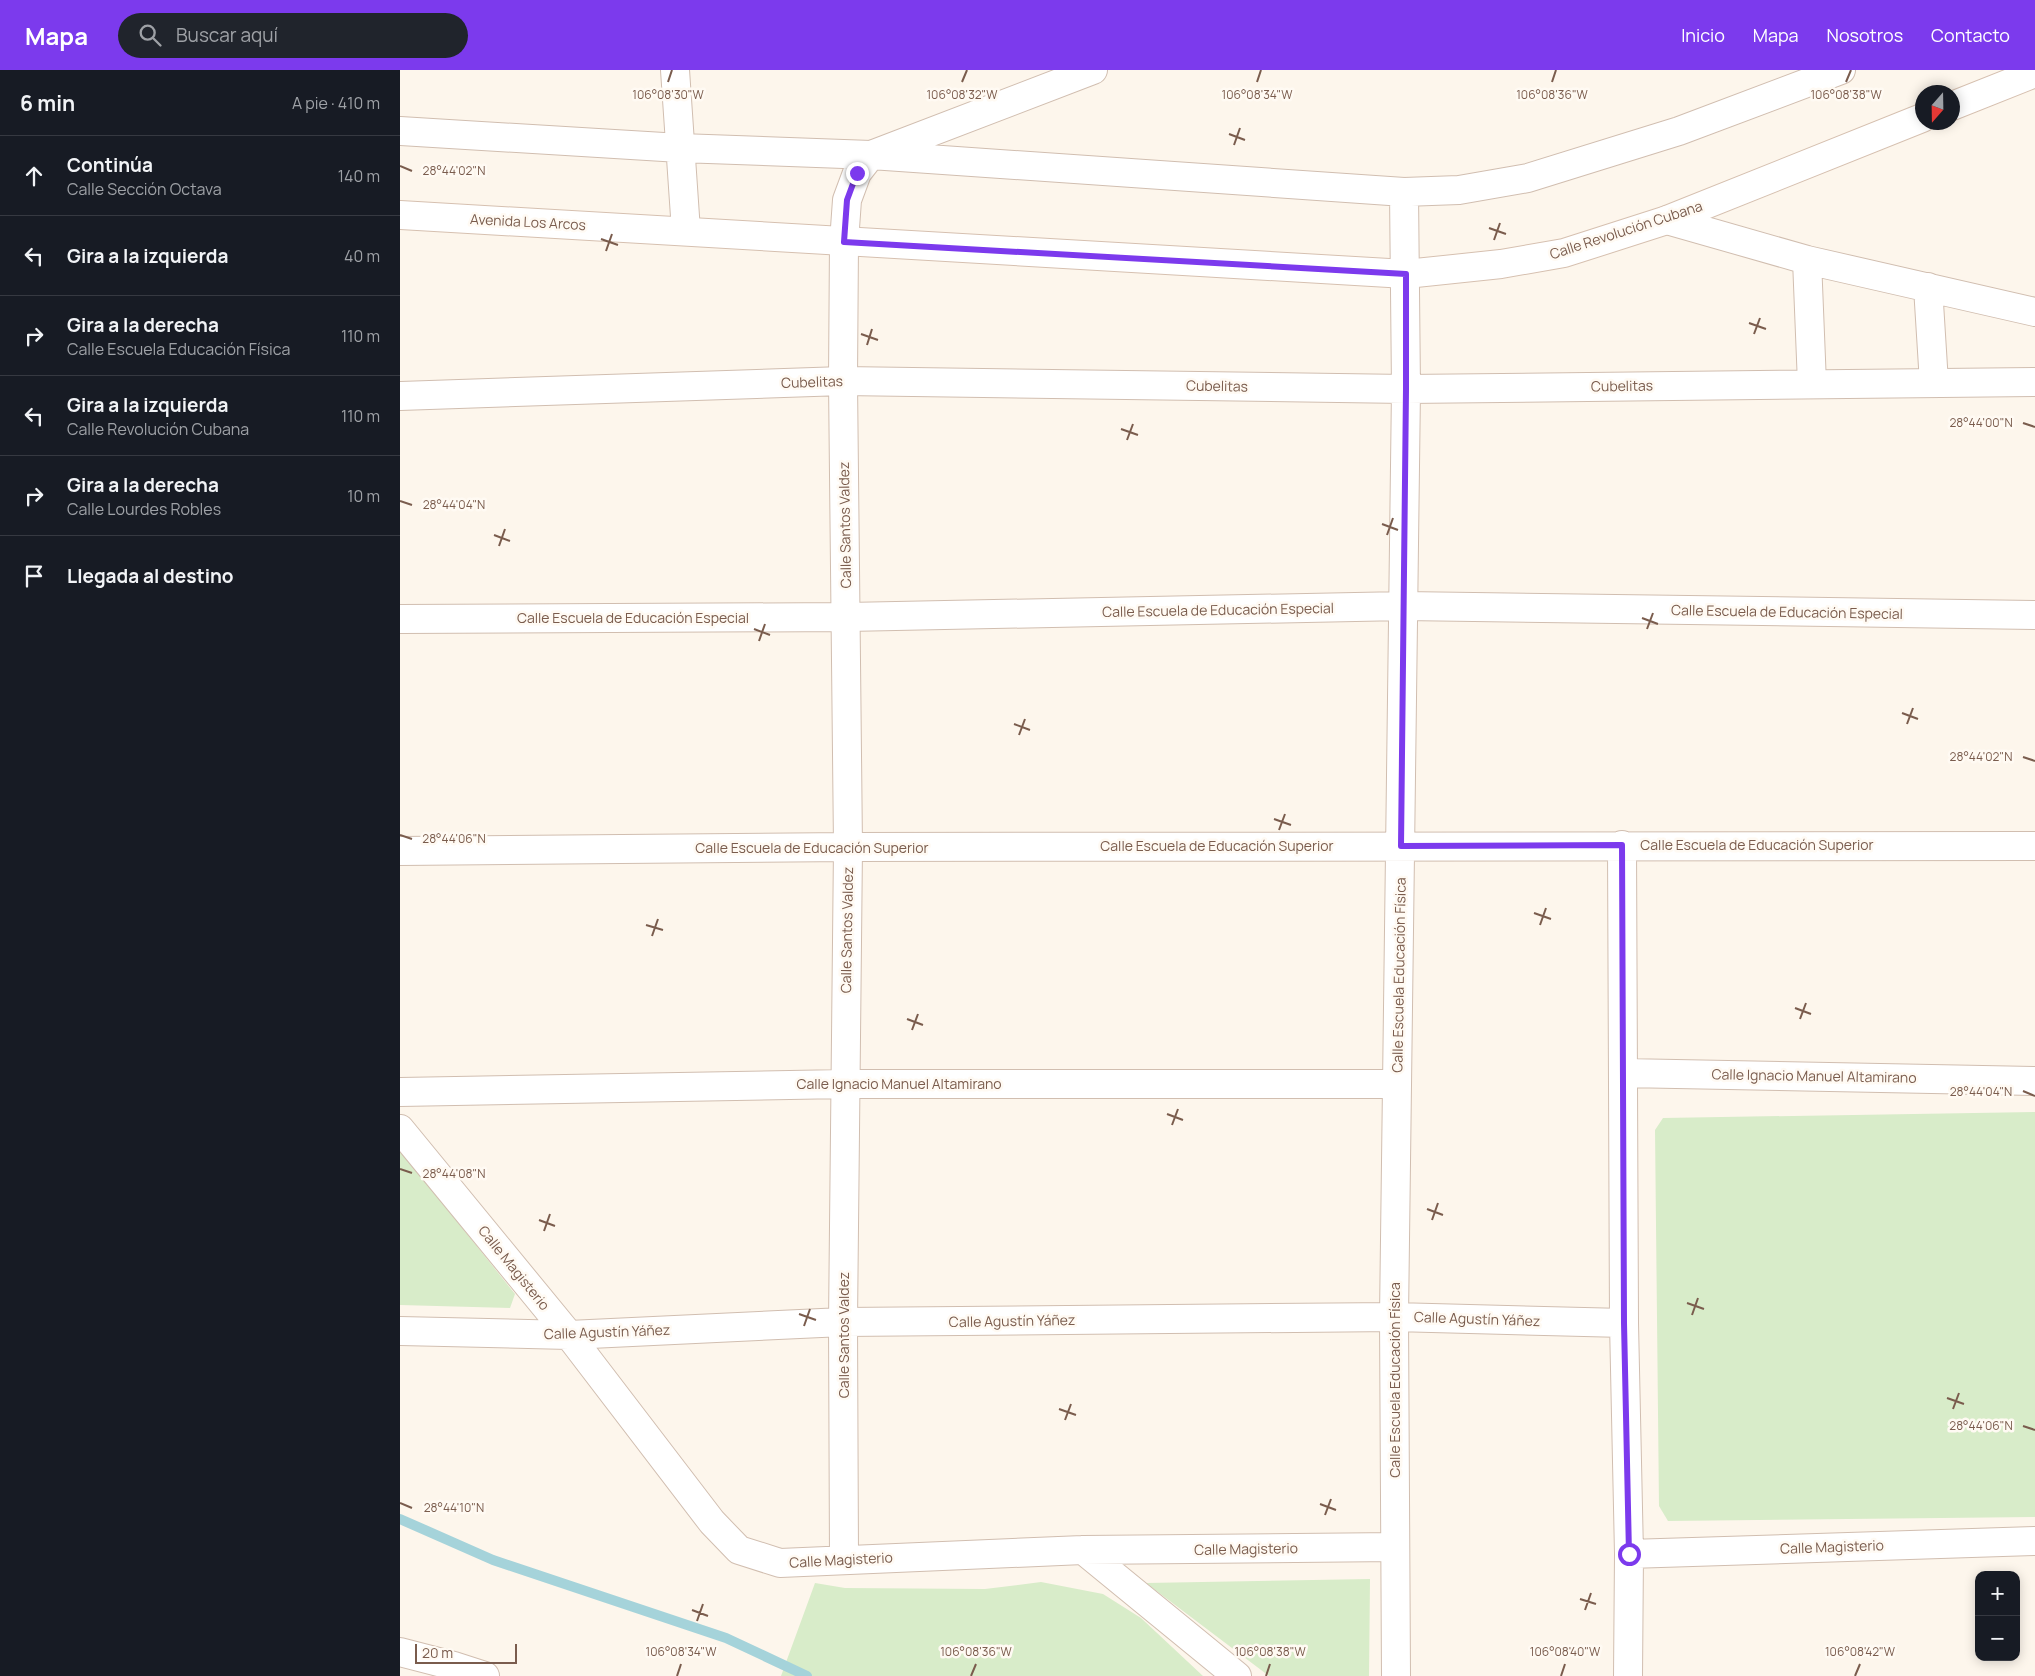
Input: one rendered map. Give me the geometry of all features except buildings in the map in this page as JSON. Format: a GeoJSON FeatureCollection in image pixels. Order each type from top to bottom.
{"type":"FeatureCollection","features":[{"type":"Feature","properties":{"kind":"street"},"geometry":{"type":"LineString","coordinates":[[675,70],[686,231]]}},
{"type":"Feature","properties":{"kind":"street"},"geometry":{"type":"LineString","coordinates":[[871,155],[1093,70]]}},
{"type":"Feature","properties":{"kind":"street"},"geometry":{"type":"LineString","coordinates":[[400,131],[680,148],[871,155],[1404,192],[1459,190],[1528,178],[1679,131],[1841,70]]}},
{"type":"Feature","properties":{"kind":"street"},"geometry":{"type":"LineString","coordinates":[[1960,103],[2035,74]]}},
{"type":"Feature","properties":{"kind":"street","name":"Calle Revolución Cubana"},"geometry":{"type":"LineString","coordinates":[[686,231],[844,242],[1406,274],[1501,264],[1564,253],[1667,220],[1915,121]]}},
{"type":"Feature","properties":{"kind":"street","name":"Calle Santos Valdez"},"geometry":{"type":"LineString","coordinates":[[844,1559],[843,1322],[848,847],[843,381],[844,242],[847,200],[857,173],[871,155]]}},
{"type":"Feature","properties":{"kind":"street","name":"Calle Escuela Educación Física"},"geometry":{"type":"LineString","coordinates":[[1396,1676],[1394,1316],[1406,389],[1404,192]]}},
{"type":"Feature","properties":{"kind":"street","name":"Avenida Los Arcos"},"geometry":{"type":"LineString","coordinates":[[400,215],[686,231]]}},
{"type":"Feature","properties":{"kind":"street"},"geometry":{"type":"LineString","coordinates":[[1667,220],[1807,260],[2035,312]]}},
{"type":"Feature","properties":{"kind":"street"},"geometry":{"type":"LineString","coordinates":[[1807,260],[1812,384]]}},
{"type":"Feature","properties":{"kind":"street"},"geometry":{"type":"LineString","coordinates":[[1928,287],[1934,383]]}},
{"type":"Feature","properties":{"kind":"street","name":"Cubelitas"},"geometry":{"type":"LineString","coordinates":[[400,396],[843,381],[1406,389],[2035,382]]}},
{"type":"Feature","properties":{"kind":"street","name":"Calle Escuela de Educación Especial"},"geometry":{"type":"LineString","coordinates":[[400,619],[846,617],[1404,606],[2035,615]]}},
{"type":"Feature","properties":{"kind":"street"},"geometry":{"type":"LineString","coordinates":[[1622,845],[1624,1323],[1629,1554],[1628,1676]]}},
{"type":"Feature","properties":{"kind":"street","name":"Calle Escuela de Educación Superior"},"geometry":{"type":"LineString","coordinates":[[400,851],[848,847],[2035,846]]}},
{"type":"Feature","properties":{"kind":"street","name":"Calle Ignacio Manuel Altamirano"},"geometry":{"type":"LineString","coordinates":[[1624,1073],[2035,1080]]}},
{"type":"Feature","properties":{"kind":"street","name":"Calle Ignacio Manuel Altamirano"},"geometry":{"type":"LineString","coordinates":[[400,1092],[845,1084],[1398,1084]]}},
{"type":"Feature","properties":{"kind":"street","name":"Calle Magisterio"},"geometry":{"type":"LineString","coordinates":[[400,1129],[569,1335],[712,1522],[739,1550],[780,1563],[1083,1550],[1396,1547]]}},
{"type":"Feature","properties":{"kind":"street","name":"Calle Agustín Yáñez"},"geometry":{"type":"LineString","coordinates":[[400,1331],[569,1335],[843,1322],[1394,1316],[1624,1323]]}},
{"type":"Feature","properties":{"kind":"street","name":"Calle Magisterio"},"geometry":{"type":"LineString","coordinates":[[1629,1554],[2035,1541]]}},
{"type":"Feature","properties":{"kind":"street"},"geometry":{"type":"LineString","coordinates":[[1083,1550],[1237,1676]]}},
{"type":"Feature","properties":{"kind":"street"},"geometry":{"type":"LineString","coordinates":[[400,1652],[485,1676]]}},
{"type":"Feature","properties":{"kind":"street"},"geometry":{"type":"LineString","coordinates":[[421,1676],[454,1666]]}},
{"type":"Feature","properties":{"kind":"green space"},"geometry":{"type":"Polygon","coordinates":[[[2035,1112],[2035,1517],[1668,1521],[1659,1506],[1655,1130],[1663,1118],[2035,1112]]]}},
{"type":"Feature","properties":{"kind":"green space"},"geometry":{"type":"Polygon","coordinates":[[[400,1150],[515,1294],[510,1308],[400,1305],[400,1150]]]}},
{"type":"Feature","properties":{"kind":"green space"},"geometry":{"type":"Polygon","coordinates":[[[1370,1579],[1369,1676],[1269,1676],[1146,1583],[1370,1579]]]}},
{"type":"Feature","properties":{"kind":"green space"},"geometry":{"type":"Polygon","coordinates":[[[1041,1582],[1103,1594],[1141,1618],[1203,1676],[781,1676],[815,1583],[845,1588],[985,1589],[1041,1582]]]}},
{"type":"Feature","properties":{"kind":"waterway"},"geometry":{"type":"LineString","coordinates":[[400,1519],[493,1560],[726,1638],[807,1676]]}},
{"type":"Feature","properties":{"kind":"route"},"geometry":{"type":"LineString","coordinates":[[857,173],[847,200],[844,242],[1406,274],[1401,846],[1622,845],[1624,1323],[1629,1554]]}}]}
